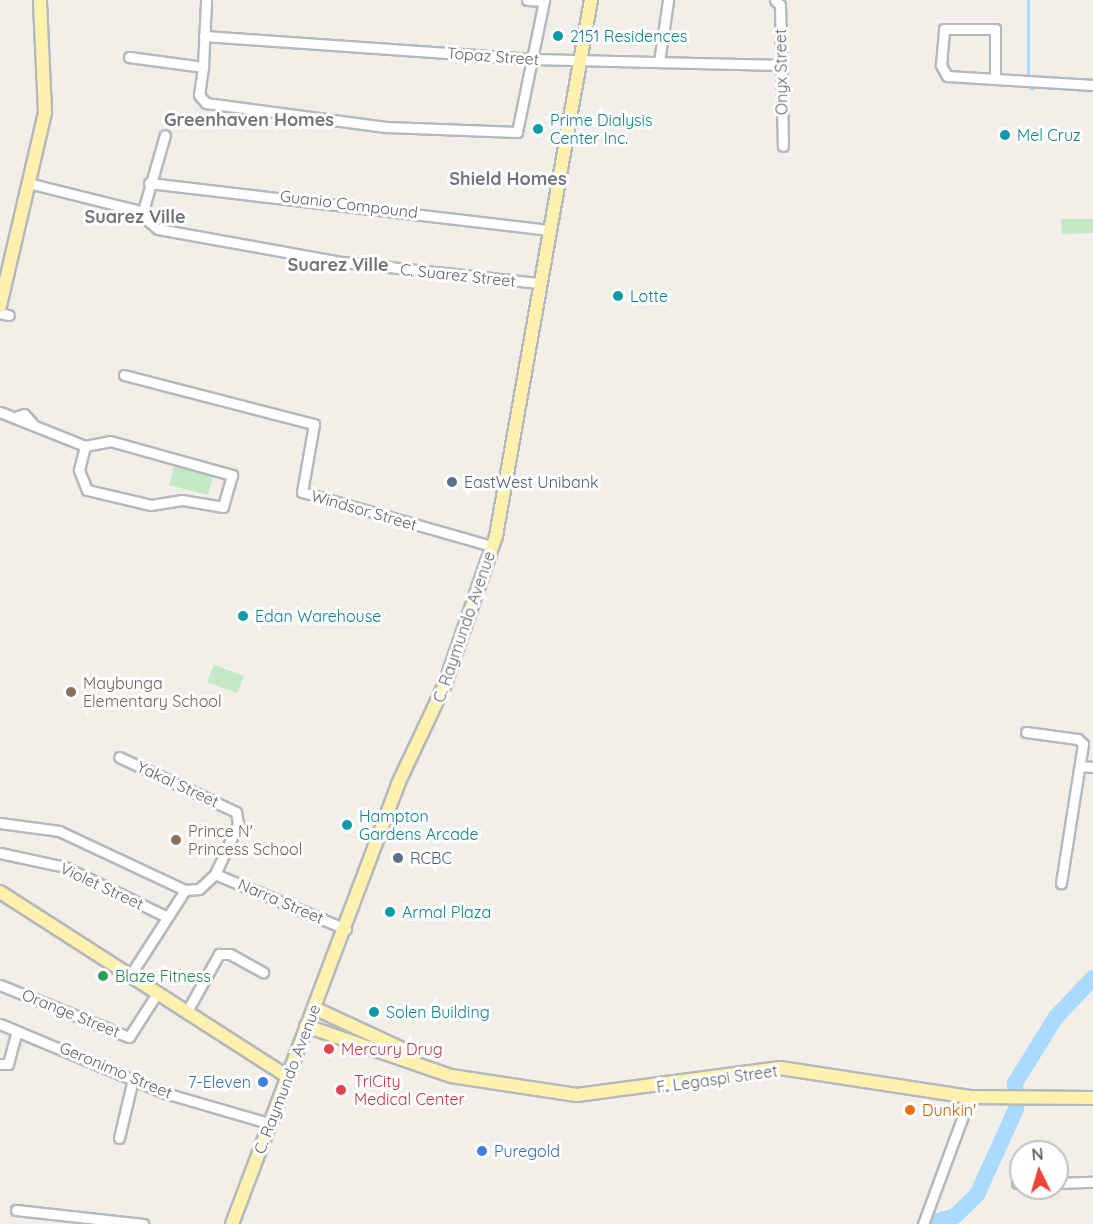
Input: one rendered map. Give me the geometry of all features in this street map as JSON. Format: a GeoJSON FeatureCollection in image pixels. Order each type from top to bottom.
{"type":"FeatureCollection","features":[{"type":"Feature","properties":{"kind":"main road"},"geometry":{"type":"LineString","coordinates":[[3,312],[32,184],[47,85],[40,0]]}},
{"type":"Feature","properties":{"kind":"main road","name":"C. Raymundo Avenue"},"geometry":{"type":"LineString","coordinates":[[232,1224],[268,1123],[346,929],[403,774],[458,651],[492,546],[591,0]]}},
{"type":"Feature","properties":{"kind":"main road"},"geometry":{"type":"LineString","coordinates":[[0,893],[286,1077]]}},
{"type":"Feature","properties":{"kind":"main road","name":"F. Legaspi Street"},"geometry":{"type":"LineString","coordinates":[[314,1008],[400,1048],[415,1062]]}},
{"type":"Feature","properties":{"kind":"main road","name":"F. Legaspi Street"},"geometry":{"type":"LineString","coordinates":[[306,1026],[396,1060],[415,1062],[451,1076],[577,1095],[780,1068],[970,1097],[1093,1098]]}},
{"type":"Feature","properties":{"kind":"street"},"geometry":{"type":"LineString","coordinates":[[206,0],[201,100],[387,127],[517,132],[544,1],[527,0]]}},
{"type":"Feature","properties":{"kind":"street"},"geometry":{"type":"LineString","coordinates":[[659,62],[668,0]]}},
{"type":"Feature","properties":{"kind":"street","name":"Onyx Street"},"geometry":{"type":"LineString","coordinates":[[775,0],[780,5],[783,146]]}},
{"type":"Feature","properties":{"kind":"street"},"geometry":{"type":"LineString","coordinates":[[995,79],[995,29],[944,29],[941,66],[947,76],[1093,86]]}},
{"type":"Feature","properties":{"kind":"street","name":"Topaz Street"},"geometry":{"type":"LineString","coordinates":[[204,36],[533,59],[781,65]]}},
{"type":"Feature","properties":{"kind":"street"},"geometry":{"type":"LineString","coordinates":[[129,57],[203,67]]}},
{"type":"Feature","properties":{"kind":"street"},"geometry":{"type":"LineString","coordinates":[[141,218],[149,183],[165,135]]}},
{"type":"Feature","properties":{"kind":"street","name":"Guanio Compound"},"geometry":{"type":"LineString","coordinates":[[149,183],[550,230]]}},
{"type":"Feature","properties":{"kind":"street","name":"C. Suarez Street"},"geometry":{"type":"LineString","coordinates":[[32,184],[136,210],[141,218],[158,229],[342,262],[540,283]]}},
{"type":"Feature","properties":{"kind":"street","name":"Windsor Street"},"geometry":{"type":"LineString","coordinates":[[124,375],[314,424],[302,492],[492,546]]}},
{"type":"Feature","properties":{"kind":"street"},"geometry":{"type":"LineString","coordinates":[[0,412],[15,417],[24,414],[32,423],[85,446],[110,441],[232,475],[223,507],[182,500],[151,505],[87,490],[79,470],[85,446]]}},
{"type":"Feature","properties":{"kind":"street"},"geometry":{"type":"LineString","coordinates":[[1026,732],[1082,740],[1061,883]]}},
{"type":"Feature","properties":{"kind":"street","name":"Yakal Street"},"geometry":{"type":"LineString","coordinates":[[119,757],[236,812],[238,824],[215,874]]}},
{"type":"Feature","properties":{"kind":"street"},"geometry":{"type":"LineString","coordinates":[[1080,766],[1093,767]]}},
{"type":"Feature","properties":{"kind":"street"},"geometry":{"type":"LineString","coordinates":[[0,823],[60,831],[188,891]]}},
{"type":"Feature","properties":{"kind":"street","name":"Violet Street"},"geometry":{"type":"LineString","coordinates":[[0,853],[65,867],[167,917]]}},
{"type":"Feature","properties":{"kind":"street"},"geometry":{"type":"LineString","coordinates":[[129,977],[167,917],[188,891],[215,874]]}},
{"type":"Feature","properties":{"kind":"street","name":"Narra Street"},"geometry":{"type":"LineString","coordinates":[[215,874],[346,929]]}},
{"type":"Feature","properties":{"kind":"street"},"geometry":{"type":"LineString","coordinates":[[186,1013],[219,954],[230,954],[263,972]]}},
{"type":"Feature","properties":{"kind":"street","name":"Orange Street"},"geometry":{"type":"LineString","coordinates":[[0,985],[129,1037],[156,995]]}},
{"type":"Feature","properties":{"kind":"street","name":"Geronimo Street"},"geometry":{"type":"LineString","coordinates":[[0,1024],[133,1079],[268,1123]]}},
{"type":"Feature","properties":{"kind":"street"},"geometry":{"type":"LineString","coordinates":[[0,1064],[8,1064],[18,1031]]}},
{"type":"Feature","properties":{"kind":"street"},"geometry":{"type":"LineString","coordinates":[[119,1138],[133,1079]]}},
{"type":"Feature","properties":{"kind":"street"},"geometry":{"type":"LineString","coordinates":[[923,1224],[970,1097]]}},
{"type":"Feature","properties":{"kind":"street"},"geometry":{"type":"LineString","coordinates":[[1069,1183],[1093,1182]]}},
{"type":"Feature","properties":{"kind":"street"},"geometry":{"type":"LineString","coordinates":[[16,1210],[143,1224]]}},
{"type":"Feature","properties":{"kind":"green space"},"geometry":{"type":"Polygon","coordinates":[[[1061,219],[1093,219],[1093,233],[1062,234],[1061,219]]]}},
{"type":"Feature","properties":{"kind":"green space"},"geometry":{"type":"Polygon","coordinates":[[[175,463],[214,473],[208,495],[169,485],[175,463]]]}},
{"type":"Feature","properties":{"kind":"green space"},"geometry":{"type":"Polygon","coordinates":[[[214,665],[244,676],[237,693],[207,682],[214,665]]]}},
{"type":"Feature","properties":{"kind":"waterway"},"geometry":{"type":"LineString","coordinates":[[1028,0],[1028,78]]}},
{"type":"Feature","properties":{"kind":"waterway"},"geometry":{"type":"LineString","coordinates":[[1027,84],[1032,89]]}},
{"type":"Feature","properties":{"kind":"waterway"},"geometry":{"type":"LineString","coordinates":[[931,1223],[955,1216],[977,1195],[1016,1109],[1015,1083],[1056,1017],[1093,978]]}},
{"type":"Feature","properties":{"kind":"place","name":"2151 Residences"},"geometry":{"type":"Point","coordinates":[558,36]}},
{"type":"Feature","properties":{"kind":"place","name":"Prime Dialysis Center Inc."},"geometry":{"type":"Point","coordinates":[538,129]}},
{"type":"Feature","properties":{"kind":"place","name":"Mel Cruz"},"geometry":{"type":"Point","coordinates":[1005,135]}},
{"type":"Feature","properties":{"kind":"place","name":"Lotte"},"geometry":{"type":"Point","coordinates":[618,296]}},
{"type":"Feature","properties":{"kind":"place","name":"EastWest Unibank"},"geometry":{"type":"Point","coordinates":[452,482]}},
{"type":"Feature","properties":{"kind":"place","name":"Edan Warehouse"},"geometry":{"type":"Point","coordinates":[243,616]}},
{"type":"Feature","properties":{"kind":"place","name":"Maybunga Elementary School"},"geometry":{"type":"Point","coordinates":[71,692]}},
{"type":"Feature","properties":{"kind":"place","name":"Hampton Gardens Arcade"},"geometry":{"type":"Point","coordinates":[347,825]}},
{"type":"Feature","properties":{"kind":"place","name":"Prince N' Princess School"},"geometry":{"type":"Point","coordinates":[176,840]}},
{"type":"Feature","properties":{"kind":"place","name":"RCBC"},"geometry":{"type":"Point","coordinates":[398,858]}},
{"type":"Feature","properties":{"kind":"place","name":"Armal Plaza"},"geometry":{"type":"Point","coordinates":[390,912]}},
{"type":"Feature","properties":{"kind":"place","name":"Blaze Fitness"},"geometry":{"type":"Point","coordinates":[103,976]}},
{"type":"Feature","properties":{"kind":"place","name":"Solen Building"},"geometry":{"type":"Point","coordinates":[374,1012]}},
{"type":"Feature","properties":{"kind":"place","name":"Mercury Drug"},"geometry":{"type":"Point","coordinates":[329,1049]}},
{"type":"Feature","properties":{"kind":"place","name":"7-Eleven"},"geometry":{"type":"Point","coordinates":[263,1082]}},
{"type":"Feature","properties":{"kind":"place","name":"TriCity Medical Center"},"geometry":{"type":"Point","coordinates":[341,1090]}},
{"type":"Feature","properties":{"kind":"place","name":"Dunkin'"},"geometry":{"type":"Point","coordinates":[910,1110]}},
{"type":"Feature","properties":{"kind":"place","name":"Puregold"},"geometry":{"type":"Point","coordinates":[482,1151]}},
{"type":"Feature","properties":{"kind":"district","name":"Greenhaven Homes"},"geometry":{"type":"Point","coordinates":[249,120]}},
{"type":"Feature","properties":{"kind":"district","name":"Shield Homes"},"geometry":{"type":"Point","coordinates":[508,179]}},
{"type":"Feature","properties":{"kind":"district","name":"Suarez Ville"},"geometry":{"type":"Point","coordinates":[135,217]}},
{"type":"Feature","properties":{"kind":"district","name":"Suarez Ville"},"geometry":{"type":"Point","coordinates":[338,265]}}]}
